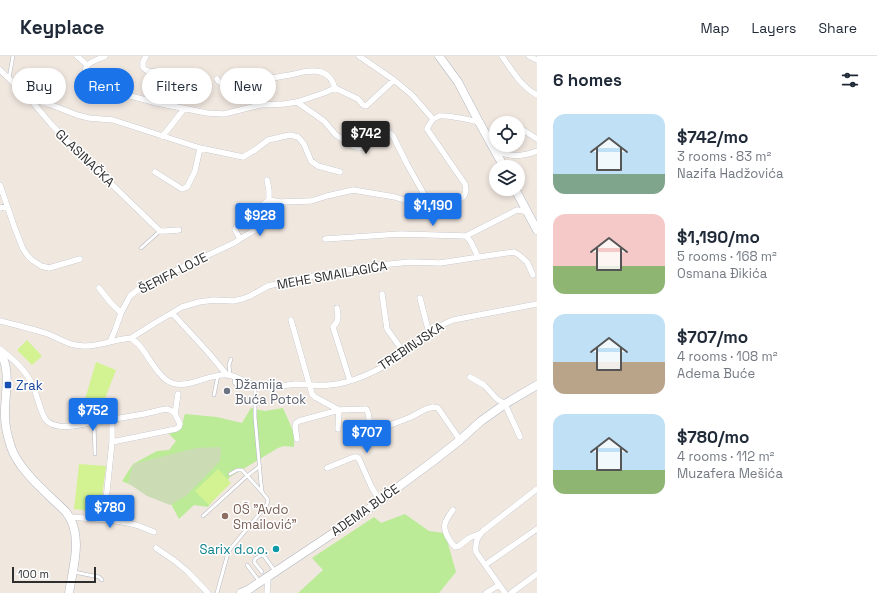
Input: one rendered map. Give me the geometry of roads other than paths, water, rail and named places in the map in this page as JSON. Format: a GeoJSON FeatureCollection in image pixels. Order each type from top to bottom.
{"type":"FeatureCollection","features":[{"type":"Feature","properties":{"kind":"street"},"geometry":{"type":"LineString","coordinates":[[77,56],[87,65]]}},
{"type":"Feature","properties":{"kind":"street"},"geometry":{"type":"LineString","coordinates":[[105,56],[87,65],[85,72],[94,82],[108,90],[184,109],[207,113],[224,114],[260,105],[297,102],[335,88]]}},
{"type":"Feature","properties":{"kind":"street"},"geometry":{"type":"LineString","coordinates":[[143,68],[143,62],[146,56]]}},
{"type":"Feature","properties":{"kind":"street"},"geometry":{"type":"LineString","coordinates":[[359,56],[394,80],[412,95],[433,119]]}},
{"type":"Feature","properties":{"kind":"street"},"geometry":{"type":"LineString","coordinates":[[439,56],[458,82],[489,140]]}},
{"type":"Feature","properties":{"kind":"street"},"geometry":{"type":"LineString","coordinates":[[502,56],[515,76],[526,88],[537,96]]}},
{"type":"Feature","properties":{"kind":"street"},"geometry":{"type":"LineString","coordinates":[[529,56],[537,60]]}},
{"type":"Feature","properties":{"kind":"street","name":"GLASINAČKA"},"geometry":{"type":"LineString","coordinates":[[0,70],[12,81]]}},
{"type":"Feature","properties":{"kind":"street"},"geometry":{"type":"LineString","coordinates":[[216,79],[218,82],[235,83],[309,71],[322,72],[331,79],[335,88],[358,99],[363,105],[366,106],[394,80]]}},
{"type":"Feature","properties":{"kind":"street"},"geometry":{"type":"LineString","coordinates":[[297,102],[324,121],[336,135],[353,146],[360,148],[366,146],[386,133],[390,133],[425,196]]}},
{"type":"Feature","properties":{"kind":"street","name":"GLASINAČKA"},"geometry":{"type":"LineString","coordinates":[[34,104],[70,144],[160,231]]}},
{"type":"Feature","properties":{"kind":"street"},"geometry":{"type":"LineString","coordinates":[[49,104],[77,115],[89,118],[113,120],[200,148],[243,157],[268,140],[290,135],[298,137],[304,144],[311,161],[318,166],[340,172]]}},
{"type":"Feature","properties":{"kind":"street"},"geometry":{"type":"LineString","coordinates":[[162,136],[184,109]]}},
{"type":"Feature","properties":{"kind":"street"},"geometry":{"type":"LineString","coordinates":[[240,239],[235,230],[238,224],[269,200],[280,202],[311,200],[353,190],[395,197],[404,200],[425,196],[453,201],[460,200],[466,191],[465,184],[427,129],[433,119],[439,116],[479,122]]}},
{"type":"Feature","properties":{"kind":"street"},"geometry":{"type":"LineString","coordinates":[[525,131],[537,139]]}},
{"type":"Feature","properties":{"kind":"street"},"geometry":{"type":"LineString","coordinates":[[154,172],[182,189],[187,188],[195,171],[200,148]]}},
{"type":"Feature","properties":{"kind":"street"},"geometry":{"type":"LineString","coordinates":[[498,152],[513,156],[528,155],[537,151]]}},
{"type":"Feature","properties":{"kind":"street"},"geometry":{"type":"LineString","coordinates":[[266,180],[269,190],[269,200]]}},
{"type":"Feature","properties":{"kind":"street"},"geometry":{"type":"LineString","coordinates":[[0,185],[23,249],[32,260],[41,266],[49,268],[80,259]]}},
{"type":"Feature","properties":{"kind":"street"},"geometry":{"type":"LineString","coordinates":[[519,196],[537,230]]}},
{"type":"Feature","properties":{"kind":"street"},"geometry":{"type":"LineString","coordinates":[[0,208],[7,206]]}},
{"type":"Feature","properties":{"kind":"street"},"geometry":{"type":"LineString","coordinates":[[325,239],[400,234],[466,236],[517,210],[524,211],[529,214]]}},
{"type":"Feature","properties":{"kind":"street","name":"ŠERIFA LOJE"},"geometry":{"type":"LineString","coordinates":[[110,342],[121,312],[130,296],[140,288],[234,243],[271,220]]}},
{"type":"Feature","properties":{"kind":"street"},"geometry":{"type":"LineString","coordinates":[[160,231],[165,232],[178,230]]}},
{"type":"Feature","properties":{"kind":"street"},"geometry":{"type":"LineString","coordinates":[[466,236],[471,242],[478,257]]}},
{"type":"Feature","properties":{"kind":"street","name":"MEHE SMAILAGIĆA"},"geometry":{"type":"LineString","coordinates":[[131,338],[155,322],[182,307],[199,302],[214,300],[233,301],[250,296],[268,286],[302,278],[371,266],[410,262],[440,263],[514,252],[527,262],[533,275]]}},
{"type":"Feature","properties":{"kind":"street"},"geometry":{"type":"LineString","coordinates":[[99,288],[110,302],[121,312]]}},
{"type":"Feature","properties":{"kind":"street"},"geometry":{"type":"LineString","coordinates":[[382,294],[387,329],[405,354]]}},
{"type":"Feature","properties":{"kind":"street"},"geometry":{"type":"LineString","coordinates":[[420,298],[429,333]]}},
{"type":"Feature","properties":{"kind":"street","name":"TREBINJSKA"},"geometry":{"type":"LineString","coordinates":[[131,338],[139,345],[164,377],[171,382],[181,384],[195,382],[218,375],[231,376],[263,387],[296,384],[329,385],[350,381],[375,371],[405,354],[429,333],[453,320],[537,304]]}},
{"type":"Feature","properties":{"kind":"street"},"geometry":{"type":"LineString","coordinates":[[337,308],[338,317],[334,327],[350,381]]}},
{"type":"Feature","properties":{"kind":"street"},"geometry":{"type":"LineString","coordinates":[[172,313],[231,376]]}},
{"type":"Feature","properties":{"kind":"street"},"geometry":{"type":"LineString","coordinates":[[291,320],[312,394],[339,410]]}},
{"type":"Feature","properties":{"kind":"street"},"geometry":{"type":"LineString","coordinates":[[0,321],[47,334],[76,345],[95,346],[131,338]]}},
{"type":"Feature","properties":{"kind":"street"},"geometry":{"type":"LineString","coordinates":[[0,349],[12,358],[29,377],[46,420],[52,424],[71,426],[112,420],[167,409],[176,414]]}},
{"type":"Feature","properties":{"kind":"street"},"geometry":{"type":"LineString","coordinates":[[0,353],[6,374],[5,418],[3,428],[7,435],[11,449],[25,471],[70,517],[74,528],[76,540],[69,593]]}},
{"type":"Feature","properties":{"kind":"street"},"geometry":{"type":"LineString","coordinates":[[470,377],[484,385],[497,399],[505,404],[520,437]]}},
{"type":"Feature","properties":{"kind":"street","name":"ADEMA BUĆE"},"geometry":{"type":"LineString","coordinates":[[241,593],[260,582],[265,574],[275,572],[359,516],[432,462],[481,421],[505,404],[537,385]]}},
{"type":"Feature","properties":{"kind":"street"},"geometry":{"type":"LineString","coordinates":[[112,442],[180,427],[176,414],[178,394]]}},
{"type":"Feature","properties":{"kind":"street"},"geometry":{"type":"LineString","coordinates":[[297,438],[295,427],[296,423],[339,410],[366,409],[369,413],[369,428],[372,432],[411,417],[433,406],[438,408],[460,440]]}},
{"type":"Feature","properties":{"kind":"street"},"geometry":{"type":"LineString","coordinates":[[338,429],[339,410]]}},
{"type":"Feature","properties":{"kind":"street"},"geometry":{"type":"LineString","coordinates":[[104,520],[112,442],[112,420]]}},
{"type":"Feature","properties":{"kind":"street"},"geometry":{"type":"LineString","coordinates":[[327,468],[354,457],[358,457],[372,488],[380,501]]}},
{"type":"Feature","properties":{"kind":"street"},"geometry":{"type":"LineString","coordinates":[[505,593],[476,552],[475,546],[481,533],[492,523],[537,490]]}},
{"type":"Feature","properties":{"kind":"street"},"geometry":{"type":"LineString","coordinates":[[453,510],[445,526],[450,541],[455,547],[459,546],[469,538],[481,533]]}},
{"type":"Feature","properties":{"kind":"street"},"geometry":{"type":"LineString","coordinates":[[70,517],[104,520],[139,526],[154,532]]}},
{"type":"Feature","properties":{"kind":"street"},"geometry":{"type":"LineString","coordinates":[[485,565],[537,529]]}},
{"type":"Feature","properties":{"kind":"street"},"geometry":{"type":"LineString","coordinates":[[156,548],[188,571],[208,593]]}},
{"type":"Feature","properties":{"kind":"street"},"geometry":{"type":"LineString","coordinates":[[265,574],[267,593]]}},
{"type":"Feature","properties":{"kind":"street"},"geometry":{"type":"LineString","coordinates":[[511,593],[537,574]]}},
{"type":"Feature","properties":{"kind":"street"},"geometry":{"type":"LineString","coordinates":[[486,593],[499,585]]}},
{"type":"Feature","properties":{"kind":"lane"},"geometry":{"type":"LineString","coordinates":[[9,78],[13,56]]}},
{"type":"Feature","properties":{"kind":"lane"},"geometry":{"type":"LineString","coordinates":[[141,248],[160,231]]}},
{"type":"Feature","properties":{"kind":"lane"},"geometry":{"type":"LineString","coordinates":[[231,359],[229,365],[231,376]]}},
{"type":"Feature","properties":{"kind":"lane"},"geometry":{"type":"LineString","coordinates":[[214,395],[218,375]]}},
{"type":"Feature","properties":{"kind":"lane"},"geometry":{"type":"LineString","coordinates":[[255,385],[255,417],[262,492]]}},
{"type":"Feature","properties":{"kind":"lane"},"geometry":{"type":"LineString","coordinates":[[94,423],[95,454]]}},
{"type":"Feature","properties":{"kind":"lane"},"geometry":{"type":"LineString","coordinates":[[203,516],[260,466]]}},
{"type":"Feature","properties":{"kind":"lane"},"geometry":{"type":"LineString","coordinates":[[217,593],[228,553],[268,502],[268,499],[242,470],[239,469],[230,474]]}},
{"type":"Feature","properties":{"kind":"lane"},"geometry":{"type":"LineString","coordinates":[[265,574],[254,562],[255,559],[261,555],[264,556],[275,572]]}},
{"type":"Feature","properties":{"kind":"lane"},"geometry":{"type":"LineString","coordinates":[[247,565],[260,582]]}},
{"type":"Feature","properties":{"kind":"lane"},"geometry":{"type":"LineString","coordinates":[[72,572],[99,577],[102,580]]}},
{"type":"Feature","properties":{"kind":"place","name":"Zrak"},"geometry":{"type":"Point","coordinates":[8,385]}},
{"type":"Feature","properties":{"kind":"place","name":"Džamija Buća Potok"},"geometry":{"type":"Point","coordinates":[227,391]}},
{"type":"Feature","properties":{"kind":"place","name":"OŠ \"Avdo Smailović\""},"geometry":{"type":"Point","coordinates":[225,516]}},
{"type":"Feature","properties":{"kind":"place","name":"Sarix d.o.o."},"geometry":{"type":"Point","coordinates":[276,549]}}]}
